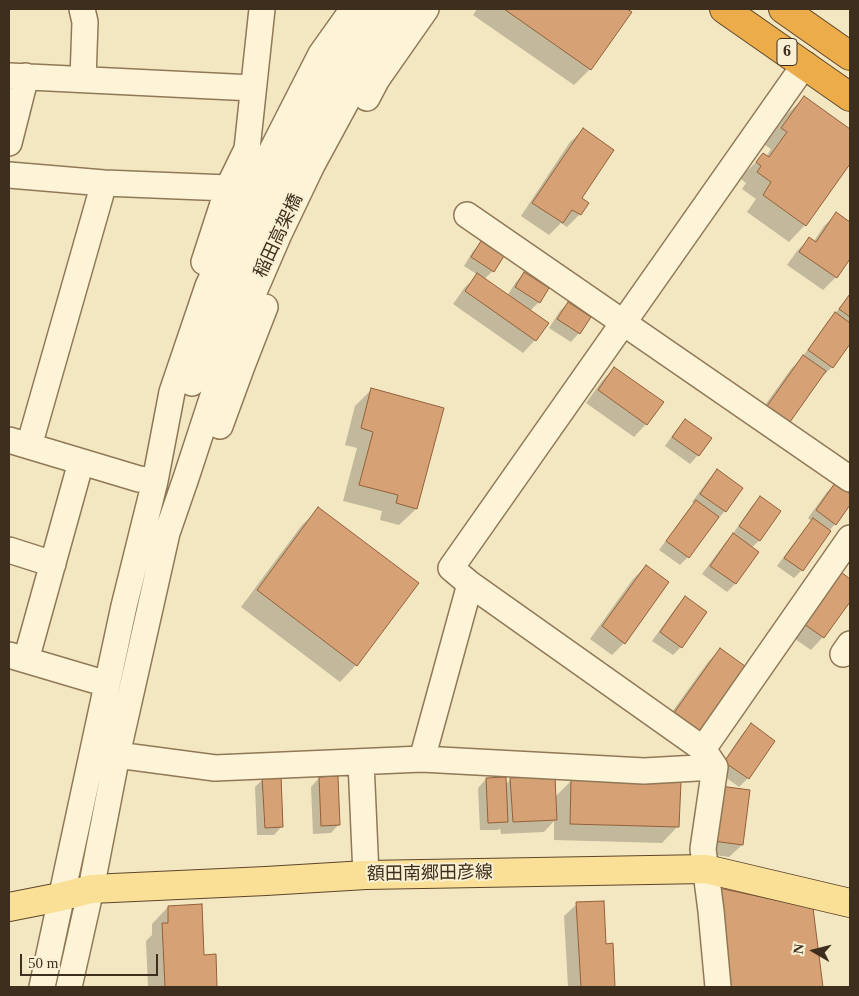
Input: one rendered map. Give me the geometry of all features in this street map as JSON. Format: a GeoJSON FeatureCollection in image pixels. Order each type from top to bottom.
{"type":"FeatureCollection","features":[{"type":"Feature","properties":{"kind":"highway","name":"6"},"geometry":{"type":"LineString","coordinates":[[724,9],[850,97]]}},
{"type":"Feature","properties":{"kind":"highway","name":"6"},"geometry":{"type":"LineString","coordinates":[[783,9],[850,56]]}},
{"type":"Feature","properties":{"kind":"main road","name":"額田南郷田彦線"},"geometry":{"type":"LineString","coordinates":[[9,907],[90,889],[366,875],[706,869],[850,903]]}},
{"type":"Feature","properties":{"kind":"street"},"geometry":{"type":"LineString","coordinates":[[82,9],[85,22],[83,79]]}},
{"type":"Feature","properties":{"kind":"street"},"geometry":{"type":"LineString","coordinates":[[42,987],[100,682],[124,606],[147,480],[160,382],[212,240],[228,188],[247,149],[262,9]]}},
{"type":"Feature","properties":{"kind":"street"},"geometry":{"type":"LineString","coordinates":[[147,480],[172,392],[208,286],[269,156],[308,80],[322,54],[353,9]]}},
{"type":"Feature","properties":{"kind":"street","name":"稲田高架橋"},"geometry":{"type":"LineString","coordinates":[[147,480],[184,402],[255,230],[292,156],[353,48],[378,9]]}},
{"type":"Feature","properties":{"kind":"street","name":"稲田高架橋"},"geometry":{"type":"LineString","coordinates":[[152,596],[166,533],[186,478],[224,359],[279,234],[312,165],[370,58],[403,9]]}},
{"type":"Feature","properties":{"kind":"street"},"geometry":{"type":"LineString","coordinates":[[69,987],[152,596],[191,508],[242,366],[286,255],[328,168],[377,79],[426,9]]}},
{"type":"Feature","properties":{"kind":"street"},"geometry":{"type":"LineString","coordinates":[[709,758],[450,568],[805,64]]}},
{"type":"Feature","properties":{"kind":"street"},"geometry":{"type":"LineString","coordinates":[[9,143],[17,76],[253,88]]}},
{"type":"Feature","properties":{"kind":"street"},"geometry":{"type":"LineString","coordinates":[[9,175],[104,183],[228,188]]}},
{"type":"Feature","properties":{"kind":"street"},"geometry":{"type":"LineString","coordinates":[[104,183],[19,443],[147,480]]}},
{"type":"Feature","properties":{"kind":"street"},"geometry":{"type":"LineString","coordinates":[[467,214],[850,479]]}},
{"type":"Feature","properties":{"kind":"street"},"geometry":{"type":"LineString","coordinates":[[81,462],[53,564],[17,657],[100,682]]}},
{"type":"Feature","properties":{"kind":"street"},"geometry":{"type":"LineString","coordinates":[[718,987],[703,849],[709,758],[850,538]]}},
{"type":"Feature","properties":{"kind":"street"},"geometry":{"type":"LineString","coordinates":[[9,550],[53,564]]}},
{"type":"Feature","properties":{"kind":"street"},"geometry":{"type":"LineString","coordinates":[[422,759],[470,584]]}},
{"type":"Feature","properties":{"kind":"street"},"geometry":{"type":"LineString","coordinates":[[118,755],[215,768],[422,759],[644,771],[709,758]]}},
{"type":"Feature","properties":{"kind":"street"},"geometry":{"type":"LineString","coordinates":[[361,762],[366,875]]}},
{"type":"Feature","properties":{"kind":"building"},"geometry":{"type":"Polygon","coordinates":[[[504,9],[627,9],[632,12],[591,70],[504,9]]]}},
{"type":"Feature","properties":{"kind":"building"},"geometry":{"type":"Polygon","coordinates":[[[804,96],[850,129],[850,164],[806,226],[763,195],[771,182],[757,172],[761,166],[756,162],[763,153],[769,157],[787,132],[781,128],[804,96]]]}},
{"type":"Feature","properties":{"kind":"building"},"geometry":{"type":"Polygon","coordinates":[[[583,128],[614,150],[582,198],[589,203],[581,215],[572,210],[563,223],[532,203],[583,128]]]}},
{"type":"Feature","properties":{"kind":"building"},"geometry":{"type":"Polygon","coordinates":[[[836,212],[850,222],[850,259],[837,278],[799,252],[809,237],[816,242],[836,212]]]}},
{"type":"Feature","properties":{"kind":"building"},"geometry":{"type":"Polygon","coordinates":[[[481,241],[504,256],[494,272],[471,257],[481,241]]]}},
{"type":"Feature","properties":{"kind":"building"},"geometry":{"type":"Polygon","coordinates":[[[524,272],[549,288],[540,303],[515,287],[524,272]]]}},
{"type":"Feature","properties":{"kind":"building"},"geometry":{"type":"Polygon","coordinates":[[[477,273],[549,323],[536,341],[465,291],[477,273]]]}},
{"type":"Feature","properties":{"kind":"building"},"geometry":{"type":"Polygon","coordinates":[[[850,294],[850,317],[839,309],[850,294]]]}},
{"type":"Feature","properties":{"kind":"building"},"geometry":{"type":"Polygon","coordinates":[[[568,302],[591,317],[580,334],[557,319],[568,302]]]}},
{"type":"Feature","properties":{"kind":"building"},"geometry":{"type":"Polygon","coordinates":[[[835,312],[850,323],[850,344],[833,368],[808,350],[835,312]]]}},
{"type":"Feature","properties":{"kind":"building"},"geometry":{"type":"Polygon","coordinates":[[[803,355],[826,371],[790,422],[767,406],[803,355]]]}},
{"type":"Feature","properties":{"kind":"building"},"geometry":{"type":"Polygon","coordinates":[[[614,367],[664,402],[647,425],[598,390],[614,367]]]}},
{"type":"Feature","properties":{"kind":"building"},"geometry":{"type":"Polygon","coordinates":[[[371,388],[444,408],[417,509],[396,503],[398,495],[359,485],[373,432],[361,428],[371,388]]]}},
{"type":"Feature","properties":{"kind":"building"},"geometry":{"type":"Polygon","coordinates":[[[685,419],[712,438],[699,456],[672,437],[685,419]]]}},
{"type":"Feature","properties":{"kind":"building"},"geometry":{"type":"Polygon","coordinates":[[[717,469],[743,488],[726,512],[700,494],[717,469]]]}},
{"type":"Feature","properties":{"kind":"building"},"geometry":{"type":"Polygon","coordinates":[[[835,483],[850,494],[850,505],[836,525],[816,510],[835,483]]]}},
{"type":"Feature","properties":{"kind":"building"},"geometry":{"type":"Polygon","coordinates":[[[760,496],[781,511],[760,541],[739,526],[760,496]]]}},
{"type":"Feature","properties":{"kind":"building"},"geometry":{"type":"Polygon","coordinates":[[[696,500],[719,517],[689,558],[666,541],[696,500]]]}},
{"type":"Feature","properties":{"kind":"building"},"geometry":{"type":"Polygon","coordinates":[[[318,507],[419,583],[357,666],[257,590],[318,507]]]}},
{"type":"Feature","properties":{"kind":"building"},"geometry":{"type":"Polygon","coordinates":[[[813,518],[831,531],[803,571],[784,558],[813,518]]]}},
{"type":"Feature","properties":{"kind":"building"},"geometry":{"type":"Polygon","coordinates":[[[733,533],[759,552],[736,584],[710,566],[733,533]]]}},
{"type":"Feature","properties":{"kind":"building"},"geometry":{"type":"Polygon","coordinates":[[[646,565],[669,582],[625,644],[602,626],[646,565]]]}},
{"type":"Feature","properties":{"kind":"building"},"geometry":{"type":"Polygon","coordinates":[[[841,572],[850,579],[850,602],[824,638],[804,624],[841,572]]]}},
{"type":"Feature","properties":{"kind":"building"},"geometry":{"type":"Polygon","coordinates":[[[685,596],[707,612],[682,648],[660,632],[685,596]]]}},
{"type":"Feature","properties":{"kind":"building"},"geometry":{"type":"Polygon","coordinates":[[[720,648],[749,669],[700,738],[671,717],[720,648]]]}},
{"type":"Feature","properties":{"kind":"building"},"geometry":{"type":"Polygon","coordinates":[[[751,723],[775,741],[749,779],[724,762],[751,723]]]}},
{"type":"Feature","properties":{"kind":"building"},"geometry":{"type":"Polygon","coordinates":[[[281,776],[283,827],[265,828],[262,777],[281,776]]]}},
{"type":"Feature","properties":{"kind":"building"},"geometry":{"type":"Polygon","coordinates":[[[338,776],[340,825],[321,826],[319,777],[338,776]]]}},
{"type":"Feature","properties":{"kind":"building"},"geometry":{"type":"Polygon","coordinates":[[[555,776],[557,820],[513,822],[510,778],[555,776]]]}},
{"type":"Feature","properties":{"kind":"building"},"geometry":{"type":"Polygon","coordinates":[[[506,777],[508,822],[488,823],[486,778],[506,777]]]}},
{"type":"Feature","properties":{"kind":"building"},"geometry":{"type":"Polygon","coordinates":[[[571,780],[681,782],[679,827],[570,824],[571,780]]]}},
{"type":"Feature","properties":{"kind":"building"},"geometry":{"type":"Polygon","coordinates":[[[720,786],[750,790],[743,845],[713,841],[720,786]]]}},
{"type":"Feature","properties":{"kind":"building"},"geometry":{"type":"Polygon","coordinates":[[[714,887],[813,908],[823,987],[722,987],[714,887]]]}},
{"type":"Feature","properties":{"kind":"building"},"geometry":{"type":"Polygon","coordinates":[[[604,901],[606,944],[613,943],[615,987],[581,987],[576,902],[604,901]]]}},
{"type":"Feature","properties":{"kind":"building"},"geometry":{"type":"Polygon","coordinates":[[[202,904],[204,955],[216,954],[217,987],[165,987],[162,923],[168,923],[168,906],[202,904]]]}}]}
